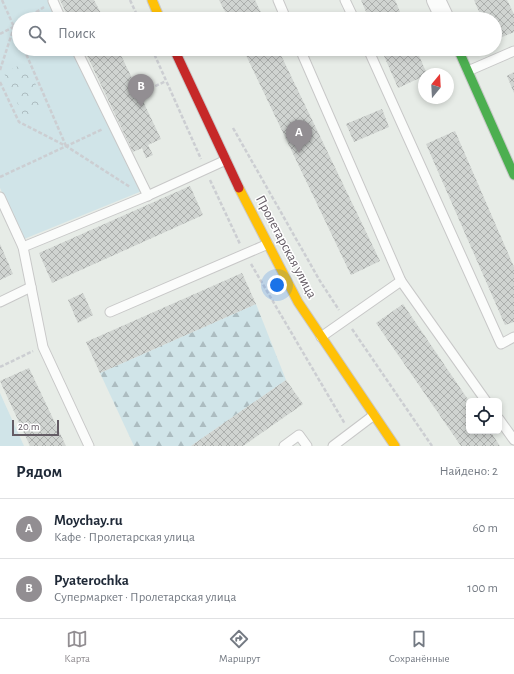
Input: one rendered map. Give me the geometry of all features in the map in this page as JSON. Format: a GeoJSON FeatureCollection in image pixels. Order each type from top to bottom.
{"type":"FeatureCollection","features":[{"type":"Feature","properties":{"kind":"street"},"geometry":{"type":"LineString","coordinates":[[152,0],[157,12]]}},
{"type":"Feature","properties":{"kind":"street"},"geometry":{"type":"LineString","coordinates":[[436,0],[442,12]]}},
{"type":"Feature","properties":{"kind":"street","name":"Пролетарская улица"},"geometry":{"type":"LineString","coordinates":[[177,56],[226,160],[298,302],[395,446]]}},
{"type":"Feature","properties":{"kind":"street"},"geometry":{"type":"LineString","coordinates":[[461,56],[514,175]]}},
{"type":"Feature","properties":{"kind":"lane"},"geometry":{"type":"LineString","coordinates":[[278,0],[283,12]]}},
{"type":"Feature","properties":{"kind":"lane"},"geometry":{"type":"LineString","coordinates":[[345,0],[351,12]]}},
{"type":"Feature","properties":{"kind":"lane"},"geometry":{"type":"LineString","coordinates":[[52,1],[58,12]]}},
{"type":"Feature","properties":{"kind":"lane"},"geometry":{"type":"LineString","coordinates":[[468,71],[514,51]]}},
{"type":"Feature","properties":{"kind":"lane"},"geometry":{"type":"LineString","coordinates":[[79,56],[147,197]]}},
{"type":"Feature","properties":{"kind":"lane"},"geometry":{"type":"LineString","coordinates":[[303,56],[401,281],[484,398]]}},
{"type":"Feature","properties":{"kind":"lane"},"geometry":{"type":"LineString","coordinates":[[371,56],[501,344],[514,337]]}},
{"type":"Feature","properties":{"kind":"lane"},"geometry":{"type":"LineString","coordinates":[[23,247],[147,197],[226,160]]}},
{"type":"Feature","properties":{"kind":"lane"},"geometry":{"type":"LineString","coordinates":[[0,197],[23,247],[43,347],[89,446]]}},
{"type":"Feature","properties":{"kind":"lane"},"geometry":{"type":"LineString","coordinates":[[110,312],[268,244]]}},
{"type":"Feature","properties":{"kind":"lane"},"geometry":{"type":"LineString","coordinates":[[321,337],[401,281]]}},
{"type":"Feature","properties":{"kind":"lane"},"geometry":{"type":"LineString","coordinates":[[0,302],[31,287]]}},
{"type":"Feature","properties":{"kind":"lane"},"geometry":{"type":"LineString","coordinates":[[333,446],[374,415]]}},
{"type":"Feature","properties":{"kind":"lane"},"geometry":{"type":"LineString","coordinates":[[502,423],[514,440]]}},
{"type":"Feature","properties":{"kind":"lane"},"geometry":{"type":"LineString","coordinates":[[284,446],[299,435],[307,446]]}},
{"type":"Feature","properties":{"kind":"path"},"geometry":{"type":"LineString","coordinates":[[2,0],[12,22]]}},
{"type":"Feature","properties":{"kind":"path"},"geometry":{"type":"LineString","coordinates":[[130,0],[135,12]]}},
{"type":"Feature","properties":{"kind":"path"},"geometry":{"type":"LineString","coordinates":[[36,12],[52,1]]}},
{"type":"Feature","properties":{"kind":"path"},"geometry":{"type":"LineString","coordinates":[[0,34],[12,28]]}},
{"type":"Feature","properties":{"kind":"path"},"geometry":{"type":"LineString","coordinates":[[0,70],[12,33]]}},
{"type":"Feature","properties":{"kind":"path"},"geometry":{"type":"LineString","coordinates":[[27,56],[66,146]]}},
{"type":"Feature","properties":{"kind":"path"},"geometry":{"type":"LineString","coordinates":[[139,94],[166,81]]}},
{"type":"Feature","properties":{"kind":"path"},"geometry":{"type":"LineString","coordinates":[[0,82],[19,122],[66,146],[147,197]]}},
{"type":"Feature","properties":{"kind":"path"},"geometry":{"type":"LineString","coordinates":[[231,124],[320,281],[345,320],[432,446]]}},
{"type":"Feature","properties":{"kind":"path"},"geometry":{"type":"LineString","coordinates":[[0,177],[113,125]]}},
{"type":"Feature","properties":{"kind":"path"},"geometry":{"type":"LineString","coordinates":[[0,367],[43,347]]}},
{"type":"Feature","properties":{"kind":"green space"},"geometry":{"type":"Polygon","coordinates":[[[0,0],[48,0],[54,12],[12,12],[12,56],[75,56],[142,191],[24,239],[0,188],[0,0]]]}},
{"type":"Feature","properties":{"kind":"green space"},"geometry":{"type":"Polygon","coordinates":[[[26,62],[46,108],[24,118],[4,73],[26,62]]]}},
{"type":"Feature","properties":{"kind":"green space"},"geometry":{"type":"Polygon","coordinates":[[[256,304],[286,380],[191,446],[134,446],[100,373],[256,304]]]}},
{"type":"Feature","properties":{"kind":"green space"},"geometry":{"type":"Polygon","coordinates":[[[0,393],[24,446],[0,446],[0,393]]]}},
{"type":"Feature","properties":{"kind":"building"},"geometry":{"type":"Polygon","coordinates":[[[60,0],[94,0],[100,12],[66,12],[60,0]]]}},
{"type":"Feature","properties":{"kind":"building"},"geometry":{"type":"Polygon","coordinates":[[[219,0],[255,0],[261,12],[225,12],[219,0]]]}},
{"type":"Feature","properties":{"kind":"building"},"geometry":{"type":"Polygon","coordinates":[[[361,0],[395,0],[400,12],[366,12],[361,0]]]}},
{"type":"Feature","properties":{"kind":"building"},"geometry":{"type":"Polygon","coordinates":[[[474,0],[507,0],[514,14],[514,32],[502,37],[502,12],[479,12],[474,0]]]}},
{"type":"Feature","properties":{"kind":"building"},"geometry":{"type":"Polygon","coordinates":[[[87,56],[121,56],[161,139],[148,145],[153,155],[146,158],[142,148],[133,152],[87,56]]]}},
{"type":"Feature","properties":{"kind":"building"},"geometry":{"type":"Polygon","coordinates":[[[246,56],[281,56],[380,261],[351,275],[246,56]]]}},
{"type":"Feature","properties":{"kind":"building"},"geometry":{"type":"Polygon","coordinates":[[[384,56],[419,56],[424,68],[418,68],[418,79],[398,88],[384,56]]]}},
{"type":"Feature","properties":{"kind":"building"},"geometry":{"type":"Polygon","coordinates":[[[514,72],[514,93],[507,76],[514,72]]]}},
{"type":"Feature","properties":{"kind":"building"},"geometry":{"type":"Polygon","coordinates":[[[382,109],[389,127],[354,142],[346,124],[382,109]]]}},
{"type":"Feature","properties":{"kind":"building"},"geometry":{"type":"Polygon","coordinates":[[[455,131],[514,267],[514,322],[505,325],[426,144],[455,131]]]}},
{"type":"Feature","properties":{"kind":"building"},"geometry":{"type":"Polygon","coordinates":[[[190,186],[203,215],[52,283],[39,253],[190,186]]]}},
{"type":"Feature","properties":{"kind":"building"},"geometry":{"type":"Polygon","coordinates":[[[0,244],[13,274],[0,280],[0,244]]]}},
{"type":"Feature","properties":{"kind":"building"},"geometry":{"type":"Polygon","coordinates":[[[242,273],[256,304],[100,373],[86,342],[242,273]]]}},
{"type":"Feature","properties":{"kind":"building"},"geometry":{"type":"Polygon","coordinates":[[[83,293],[93,315],[78,323],[68,300],[83,293]]]}},
{"type":"Feature","properties":{"kind":"building"},"geometry":{"type":"Polygon","coordinates":[[[403,304],[467,398],[466,434],[492,434],[500,446],[461,446],[376,323],[403,304]]]}},
{"type":"Feature","properties":{"kind":"building"},"geometry":{"type":"Polygon","coordinates":[[[29,368],[66,446],[30,446],[0,381],[29,368]]]}},
{"type":"Feature","properties":{"kind":"building"},"geometry":{"type":"Polygon","coordinates":[[[286,380],[303,404],[243,446],[191,446],[286,380]]]}},
{"type":"Feature","properties":{"kind":"traffic: fast"},"geometry":{"type":"LineString","coordinates":[[461,56],[514,175]]}},
{"type":"Feature","properties":{"kind":"traffic: slow"},"geometry":{"type":"LineString","coordinates":[[152,0],[157,12]]}},
{"type":"Feature","properties":{"kind":"traffic: slow"},"geometry":{"type":"LineString","coordinates":[[239,188],[298,302],[395,446]]}},
{"type":"Feature","properties":{"kind":"traffic: jam"},"geometry":{"type":"LineString","coordinates":[[177,56],[239,188]]}},
{"type":"Feature","properties":{"kind":"place","name":"Pyaterochka"},"geometry":{"type":"Point","coordinates":[141,107]}},
{"type":"Feature","properties":{"kind":"place","name":"Moychay.ru"},"geometry":{"type":"Point","coordinates":[299,153]}}]}
